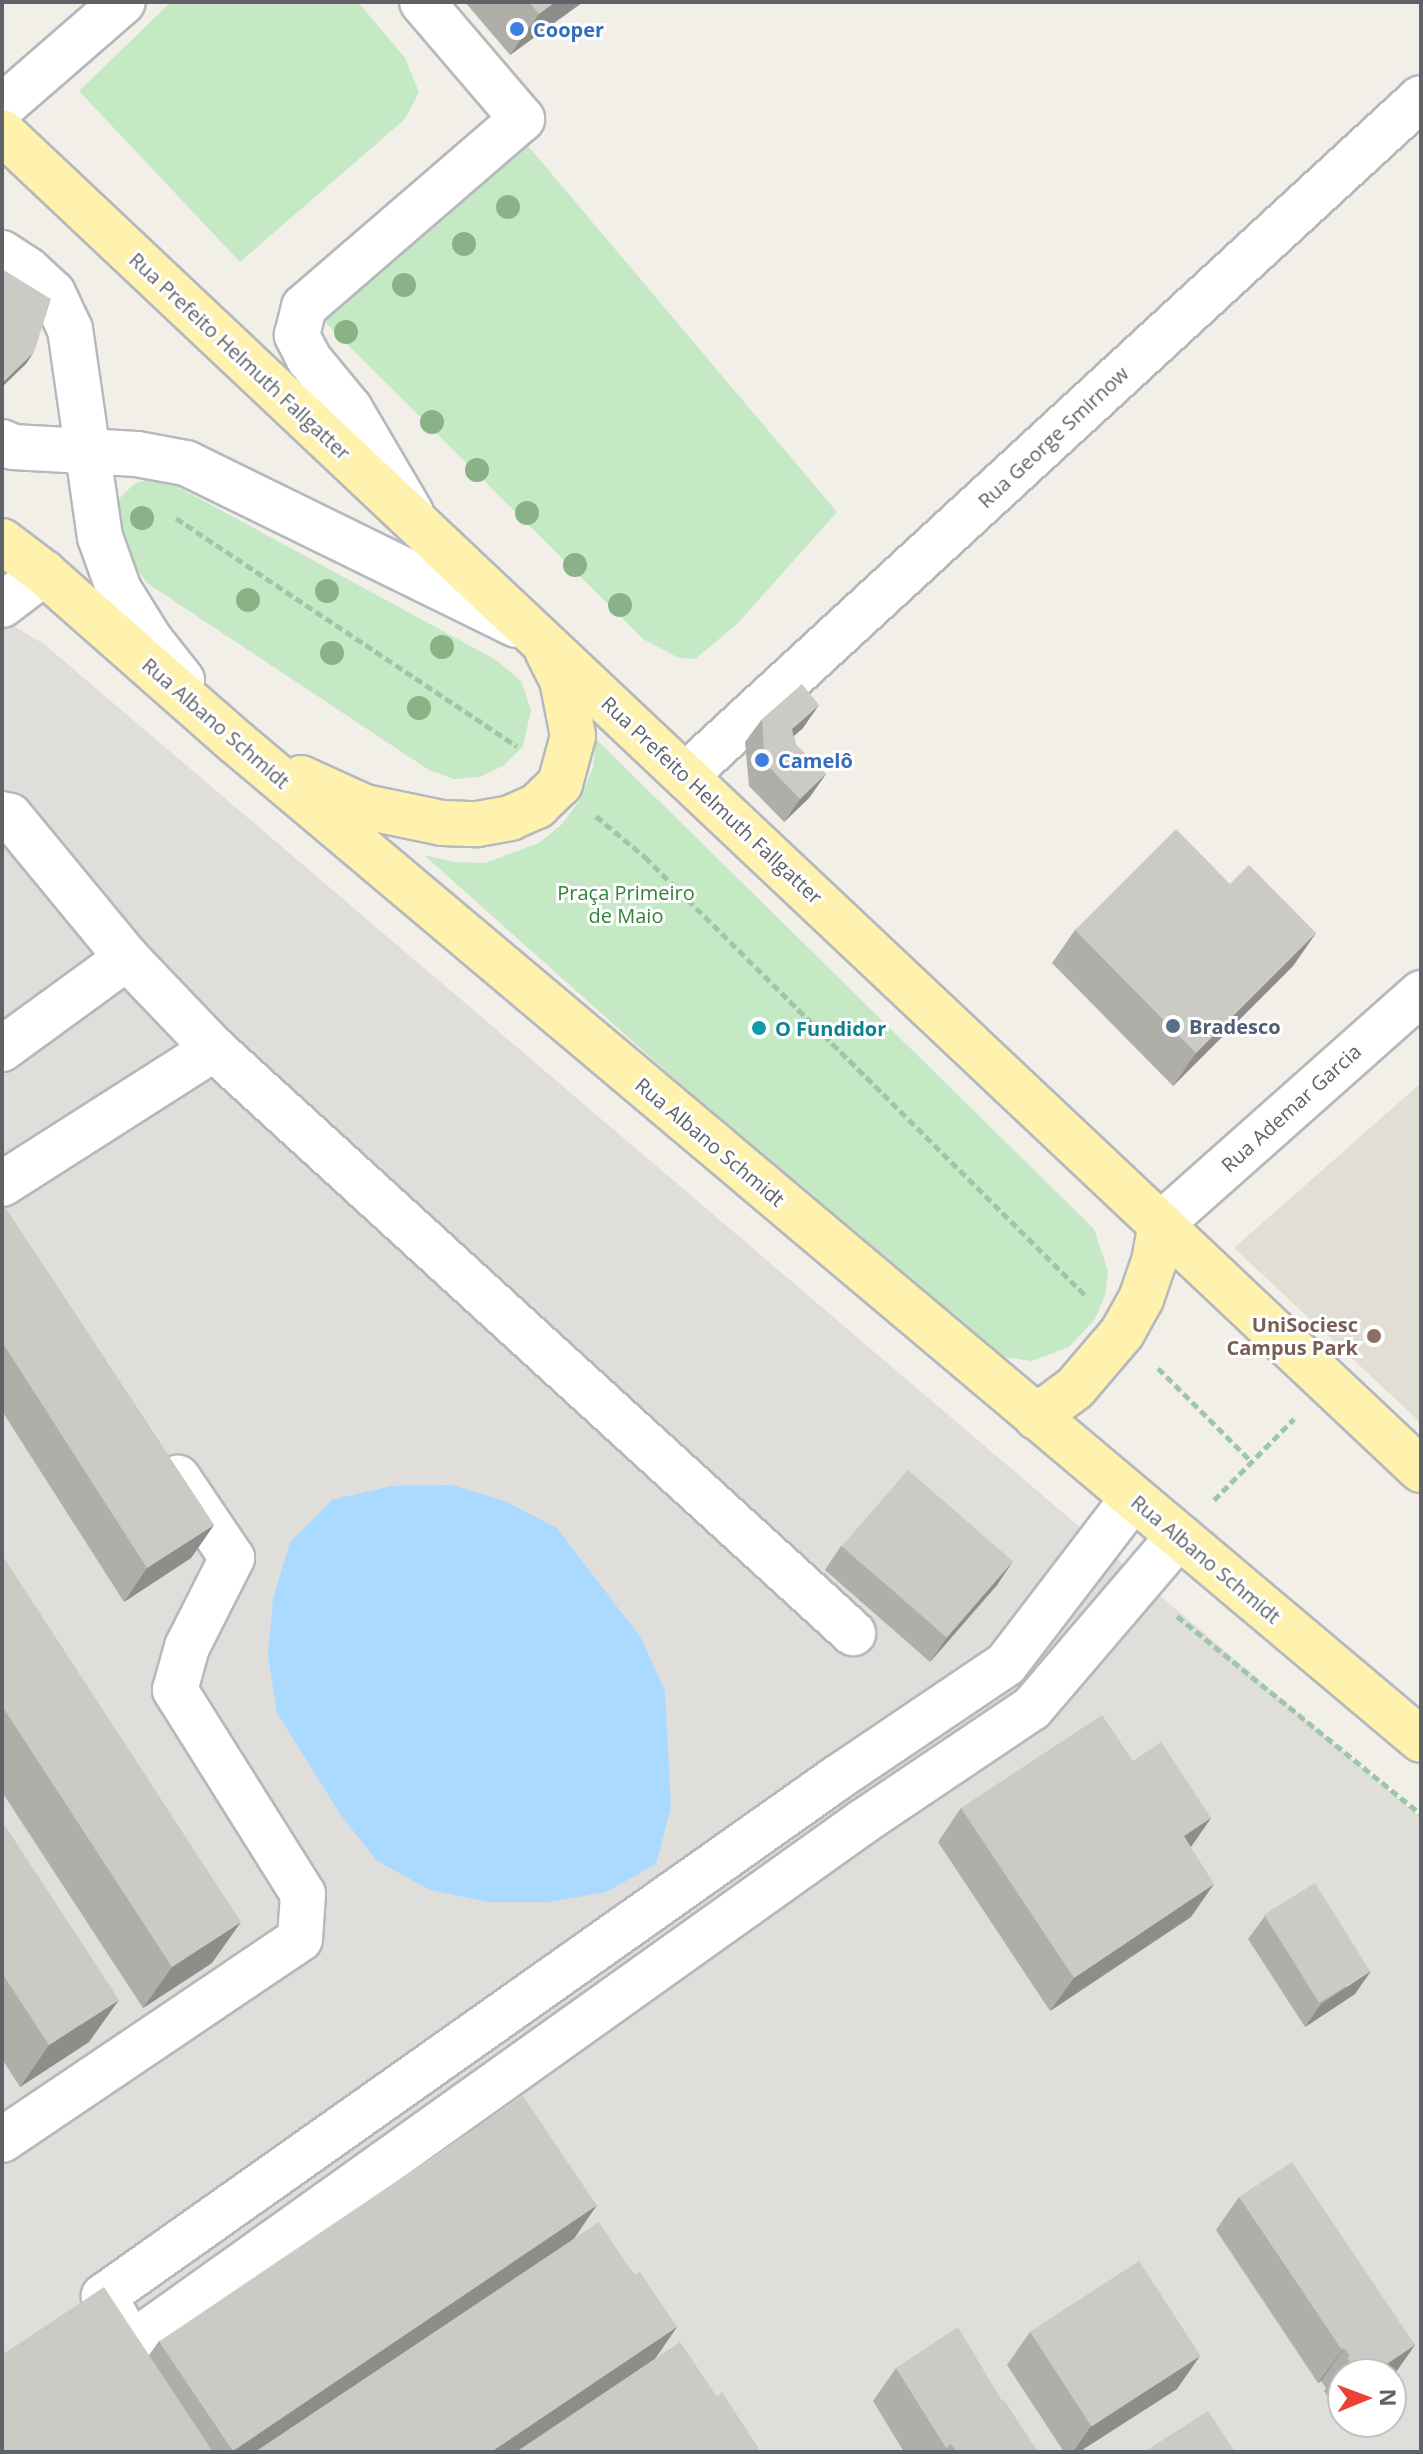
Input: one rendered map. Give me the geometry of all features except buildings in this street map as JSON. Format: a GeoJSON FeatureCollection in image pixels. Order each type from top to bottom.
{"type":"FeatureCollection","features":[{"type":"Feature","properties":{"kind":"main road","name":"Rua Prefeito Helmuth Fallgatter"},"geometry":{"type":"LineString","coordinates":[[2,132],[1421,1470]]}},
{"type":"Feature","properties":{"kind":"main road","name":"Rua Albano Schmidt"},"geometry":{"type":"LineString","coordinates":[[2,541],[44,573],[236,742],[1421,1740]]}},
{"type":"Feature","properties":{"kind":"main road"},"geometry":{"type":"LineString","coordinates":[[236,742],[286,772],[365,807],[442,823],[477,824],[510,818],[537,806],[560,784],[573,736],[562,680],[541,639]]}},
{"type":"Feature","properties":{"kind":"main road"},"geometry":{"type":"LineString","coordinates":[[1036,1417],[1075,1388],[1122,1333],[1141,1299],[1161,1224]]}},
{"type":"Feature","properties":{"kind":"street"},"geometry":{"type":"LineString","coordinates":[[2,107],[123,2]]}},
{"type":"Feature","properties":{"kind":"street"},"geometry":{"type":"LineString","coordinates":[[416,522],[357,420],[309,359],[297,335],[304,307],[522,119],[422,2]]}},
{"type":"Feature","properties":{"kind":"street","name":"Rua George Smirnow"},"geometry":{"type":"LineString","coordinates":[[686,775],[1421,98]]}},
{"type":"Feature","properties":{"kind":"street"},"geometry":{"type":"LineString","coordinates":[[2,253],[27,269],[53,293],[70,329],[100,537],[119,590],[151,641],[236,742]]}},
{"type":"Feature","properties":{"kind":"street"},"geometry":{"type":"LineString","coordinates":[[8,444],[60,408],[70,329]]}},
{"type":"Feature","properties":{"kind":"street"},"geometry":{"type":"LineString","coordinates":[[8,444],[137,454],[186,463],[479,604],[541,639]]}},
{"type":"Feature","properties":{"kind":"street"},"geometry":{"type":"LineString","coordinates":[[2,605],[44,573]]}},
{"type":"Feature","properties":{"kind":"street"},"geometry":{"type":"LineString","coordinates":[[2,814],[10,816],[127,958],[214,1049],[853,1633]]}},
{"type":"Feature","properties":{"kind":"street"},"geometry":{"type":"LineString","coordinates":[[2,1049],[127,958]]}},
{"type":"Feature","properties":{"kind":"street","name":"Rua Ademar Garcia"},"geometry":{"type":"LineString","coordinates":[[1161,1224],[1421,993]]}},
{"type":"Feature","properties":{"kind":"street"},"geometry":{"type":"LineString","coordinates":[[2,1184],[214,1049]]}},
{"type":"Feature","properties":{"kind":"street"},"geometry":{"type":"LineString","coordinates":[[2,2140],[300,1939],[303,1894],[175,1690],[187,1647],[232,1558],[152,1440]]}},
{"type":"Feature","properties":{"kind":"street"},"geometry":{"type":"LineString","coordinates":[[1133,1498],[1006,1664],[824,1787],[104,2296],[131,2344],[851,1830],[1032,1708],[1179,1536]]}},
{"type":"Feature","properties":{"kind":"path"},"geometry":{"type":"LineString","coordinates":[[166,511],[515,743],[645,857],[1251,1461]]}},
{"type":"Feature","properties":{"kind":"path"},"geometry":{"type":"LineString","coordinates":[[1179,1536],[1330,1384]]}},
{"type":"Feature","properties":{"kind":"shaded area"},"geometry":{"type":"Polygon","coordinates":[[[2,619],[44,644],[1421,1818],[1421,2452],[2,2452],[2,619]]]}},
{"type":"Feature","properties":{"kind":"shaded area","name":"UniSociesc Campus Park"},"geometry":{"type":"Polygon","coordinates":[[[1421,1083],[1421,1423],[1234,1248],[1421,1083]]]}},
{"type":"Feature","properties":{"kind":"green space"},"geometry":{"type":"Polygon","coordinates":[[[171,2],[358,2],[405,58],[419,92],[405,119],[240,262],[79,91],[171,2]]]}},
{"type":"Feature","properties":{"kind":"green space"},"geometry":{"type":"Polygon","coordinates":[[[523,140],[837,512],[737,624],[695,659],[679,658],[643,639],[322,319],[523,140]]]}},
{"type":"Feature","properties":{"kind":"green space"},"geometry":{"type":"Polygon","coordinates":[[[152,478],[169,482],[496,660],[521,681],[531,710],[523,746],[503,766],[479,777],[454,779],[429,770],[147,583],[133,564],[114,521],[118,500],[134,484],[152,478]]]}},
{"type":"Feature","properties":{"kind":"green space","name":"Praça Primeiro de Maio"},"geometry":{"type":"Polygon","coordinates":[[[596,739],[1094,1229],[1108,1271],[1105,1295],[1095,1319],[1069,1347],[1032,1361],[991,1355],[973,1345],[424,855],[455,862],[485,863],[539,843],[562,824],[580,800],[593,767],[596,739]]]}},
{"type":"Feature","properties":{"kind":"water"},"geometry":{"type":"Polygon","coordinates":[[[451,1485],[505,1501],[557,1528],[641,1638],[665,1691],[671,1807],[656,1864],[606,1892],[549,1902],[489,1902],[430,1890],[377,1861],[340,1814],[277,1713],[268,1655],[273,1599],[290,1542],[332,1500],[391,1486],[451,1485]]]}},
{"type":"Feature","properties":{"kind":"place","name":"Cooper"},"geometry":{"type":"Point","coordinates":[517,29]}},
{"type":"Feature","properties":{"kind":"place","name":"Camelô"},"geometry":{"type":"Point","coordinates":[762,760]}},
{"type":"Feature","properties":{"kind":"place","name":"Bradesco"},"geometry":{"type":"Point","coordinates":[1173,1026]}},
{"type":"Feature","properties":{"kind":"place","name":"O Fundidor"},"geometry":{"type":"Point","coordinates":[759,1028]}},
{"type":"Feature","properties":{"kind":"place","name":"UniSociesc Campus Park"},"geometry":{"type":"Point","coordinates":[1374,1336]}}]}
